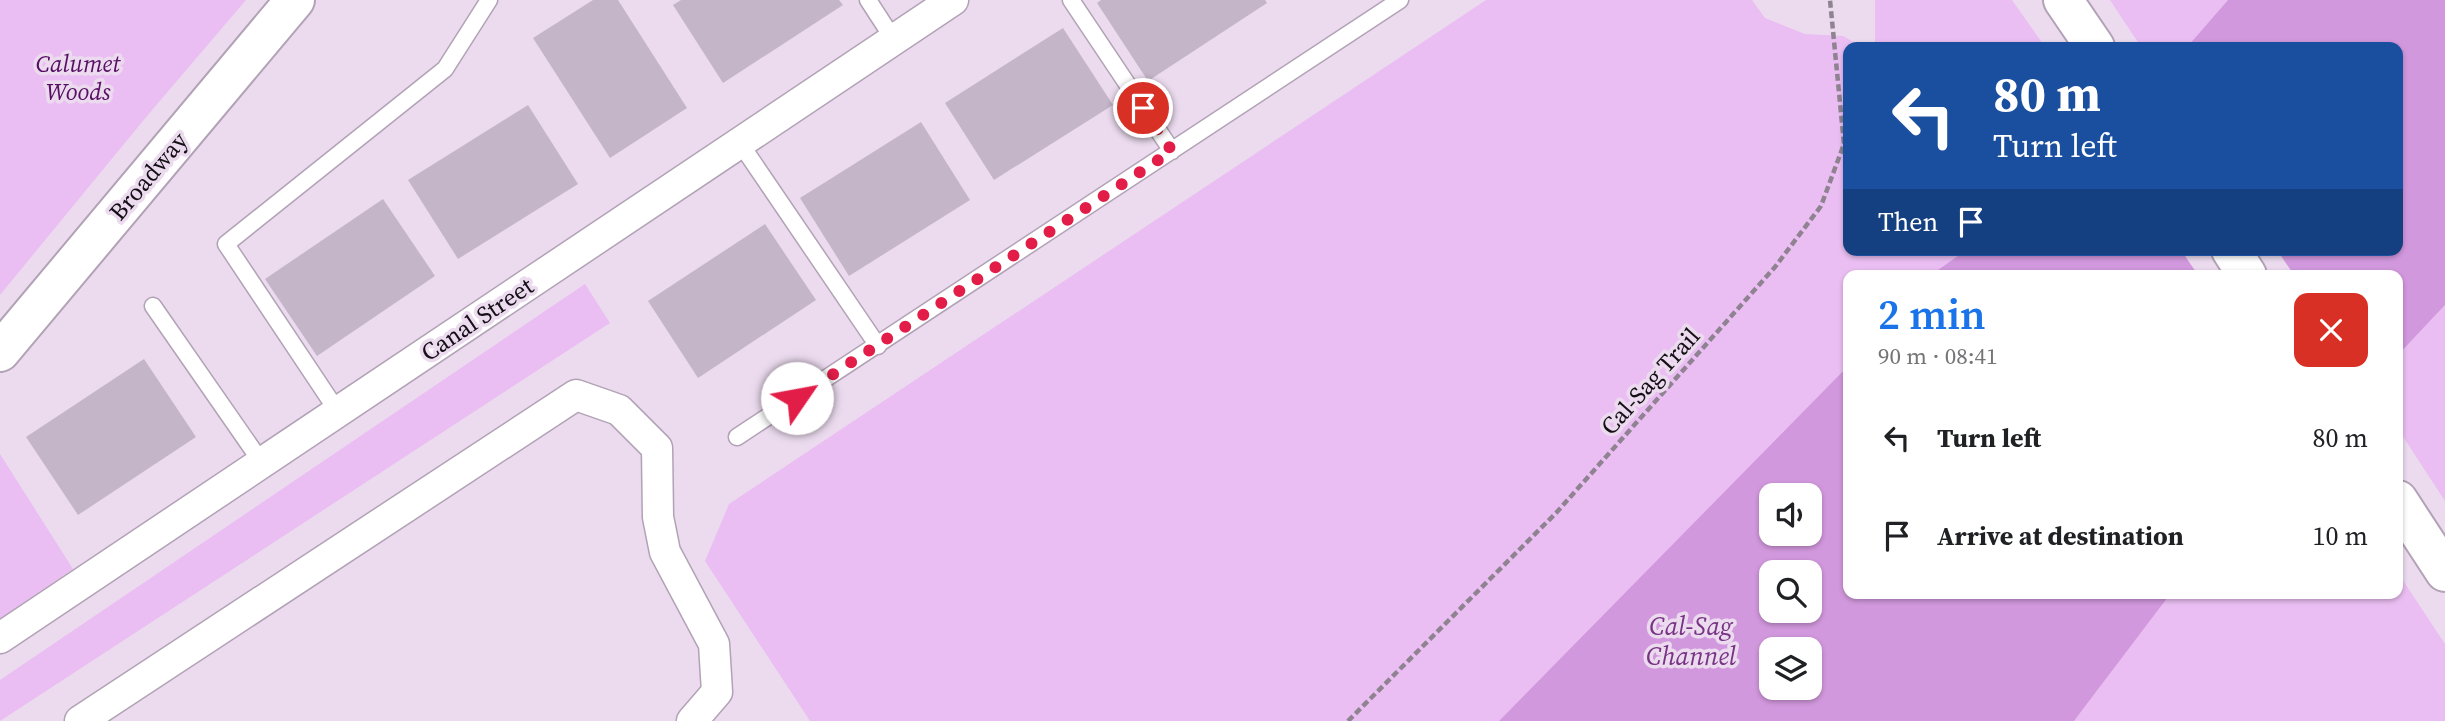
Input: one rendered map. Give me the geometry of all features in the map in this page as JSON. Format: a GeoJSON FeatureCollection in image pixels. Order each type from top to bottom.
{"type":"FeatureCollection","features":[{"type":"Feature","properties":{"kind":"street","name":"Broadway"},"geometry":{"type":"LineString","coordinates":[[0,352],[295,0]]}},
{"type":"Feature","properties":{"kind":"street","name":"Canal Street"},"geometry":{"type":"LineString","coordinates":[[0,638],[953,0]]}},
{"type":"Feature","properties":{"kind":"street"},"geometry":{"type":"LineString","coordinates":[[2063,0],[2092,42]]}},
{"type":"Feature","properties":{"kind":"street"},"geometry":{"type":"LineString","coordinates":[[80,721],[576,396],[619,410],[657,448],[658,517],[665,552],[714,643],[717,692],[692,721]]}},
{"type":"Feature","properties":{"kind":"street"},"geometry":{"type":"LineString","coordinates":[[2403,507],[2445,572]]}},
{"type":"Feature","properties":{"kind":"lane"},"geometry":{"type":"LineString","coordinates":[[338,412],[226,243],[446,69],[489,0]]}},
{"type":"Feature","properties":{"kind":"lane"},"geometry":{"type":"LineString","coordinates":[[868,0],[894,40]]}},
{"type":"Feature","properties":{"kind":"lane"},"geometry":{"type":"LineString","coordinates":[[1070,0],[1172,151]]}},
{"type":"Feature","properties":{"kind":"lane"},"geometry":{"type":"LineString","coordinates":[[737,437],[1400,0]]}},
{"type":"Feature","properties":{"kind":"lane"},"geometry":{"type":"LineString","coordinates":[[740,143],[878,346]]}},
{"type":"Feature","properties":{"kind":"lane"},"geometry":{"type":"LineString","coordinates":[[153,306],[262,463]]}},
{"type":"Feature","properties":{"kind":"path","name":"Cal-Sag Trail"},"geometry":{"type":"LineString","coordinates":[[1830,0],[1843,134]]}},
{"type":"Feature","properties":{"kind":"path","name":"Cal-Sag Trail"},"geometry":{"type":"LineString","coordinates":[[1348,721],[1556,513],[1775,267],[1821,206],[1843,147]]}},
{"type":"Feature","properties":{"kind":"green space","name":"Calumet Woods"},"geometry":{"type":"Polygon","coordinates":[[[0,0],[246,0],[0,295],[0,0]]]}},
{"type":"Feature","properties":{"kind":"green space"},"geometry":{"type":"Polygon","coordinates":[[[1486,0],[1752,0],[1765,18],[1805,34],[1843,36],[1853,42],[1843,42],[1843,256],[1958,256],[1938,270],[1843,270],[1843,371],[1499,721],[810,721],[705,561],[729,504],[1486,0]]]}},
{"type":"Feature","properties":{"kind":"green space"},"geometry":{"type":"Polygon","coordinates":[[[1875,0],[2012,0],[2041,42],[1875,42],[1875,0]]]}},
{"type":"Feature","properties":{"kind":"green space"},"geometry":{"type":"Polygon","coordinates":[[[2110,0],[2228,0],[2191,42],[2138,42],[2110,0]]]}},
{"type":"Feature","properties":{"kind":"green space"},"geometry":{"type":"Polygon","coordinates":[[[585,284],[610,323],[0,721],[0,680],[585,284]]]}},
{"type":"Feature","properties":{"kind":"green space"},"geometry":{"type":"Polygon","coordinates":[[[2445,305],[2445,501],[2403,437],[2403,350],[2445,305]]]}},
{"type":"Feature","properties":{"kind":"green space"},"geometry":{"type":"Polygon","coordinates":[[[0,454],[73,569],[0,619],[0,454]]]}},
{"type":"Feature","properties":{"kind":"green space"},"geometry":{"type":"Polygon","coordinates":[[[2403,581],[2445,644],[2445,721],[2074,721],[2166,599],[2403,599],[2403,581]]]}},
{"type":"Feature","properties":{"kind":"water"},"geometry":{"type":"Polygon","coordinates":[[[2228,0],[2445,0],[2445,305],[2403,350],[2403,270],[1938,270],[1958,256],[2403,256],[2403,42],[2191,42],[2228,0]]]}},
{"type":"Feature","properties":{"kind":"water","name":"Cal-Sag Channel"},"geometry":{"type":"Polygon","coordinates":[[[1843,371],[1843,599],[2166,599],[2074,721],[1499,721],[1843,371]]]}},
{"type":"Feature","properties":{"kind":"pier"},"geometry":{"type":"Polygon","coordinates":[[[2185,256],[2281,256],[2291,270],[2195,270],[2185,256]]]}},
{"type":"Feature","properties":{"kind":"building"},"geometry":{"type":"Polygon","coordinates":[[[593,0],[618,0],[687,108],[610,158],[533,38],[593,0]]]}},
{"type":"Feature","properties":{"kind":"building"},"geometry":{"type":"Polygon","coordinates":[[[681,0],[839,0],[843,5],[723,83],[673,5],[681,0]]]}},
{"type":"Feature","properties":{"kind":"building"},"geometry":{"type":"Polygon","coordinates":[[[1101,0],[1265,0],[1267,3],[1148,81],[1097,3],[1101,0]]]}},
{"type":"Feature","properties":{"kind":"building"},"geometry":{"type":"Polygon","coordinates":[[[1063,28],[1113,105],[994,180],[945,103],[1063,28]]]}},
{"type":"Feature","properties":{"kind":"building"},"geometry":{"type":"Polygon","coordinates":[[[528,105],[578,184],[458,259],[408,180],[528,105]]]}},
{"type":"Feature","properties":{"kind":"building"},"geometry":{"type":"Polygon","coordinates":[[[921,122],[970,200],[849,276],[800,198],[921,122]]]}},
{"type":"Feature","properties":{"kind":"building"},"geometry":{"type":"Polygon","coordinates":[[[383,199],[435,276],[317,356],[265,279],[383,199]]]}},
{"type":"Feature","properties":{"kind":"building"},"geometry":{"type":"Polygon","coordinates":[[[765,224],[816,300],[698,378],[648,301],[765,224]]]}},
{"type":"Feature","properties":{"kind":"building"},"geometry":{"type":"Polygon","coordinates":[[[144,359],[196,437],[78,515],[26,437],[144,359]]]}},
{"type":"Feature","properties":{"kind":"route"},"geometry":{"type":"LineString","coordinates":[[797,398],[1172,151],[1143,108]]}}]}
